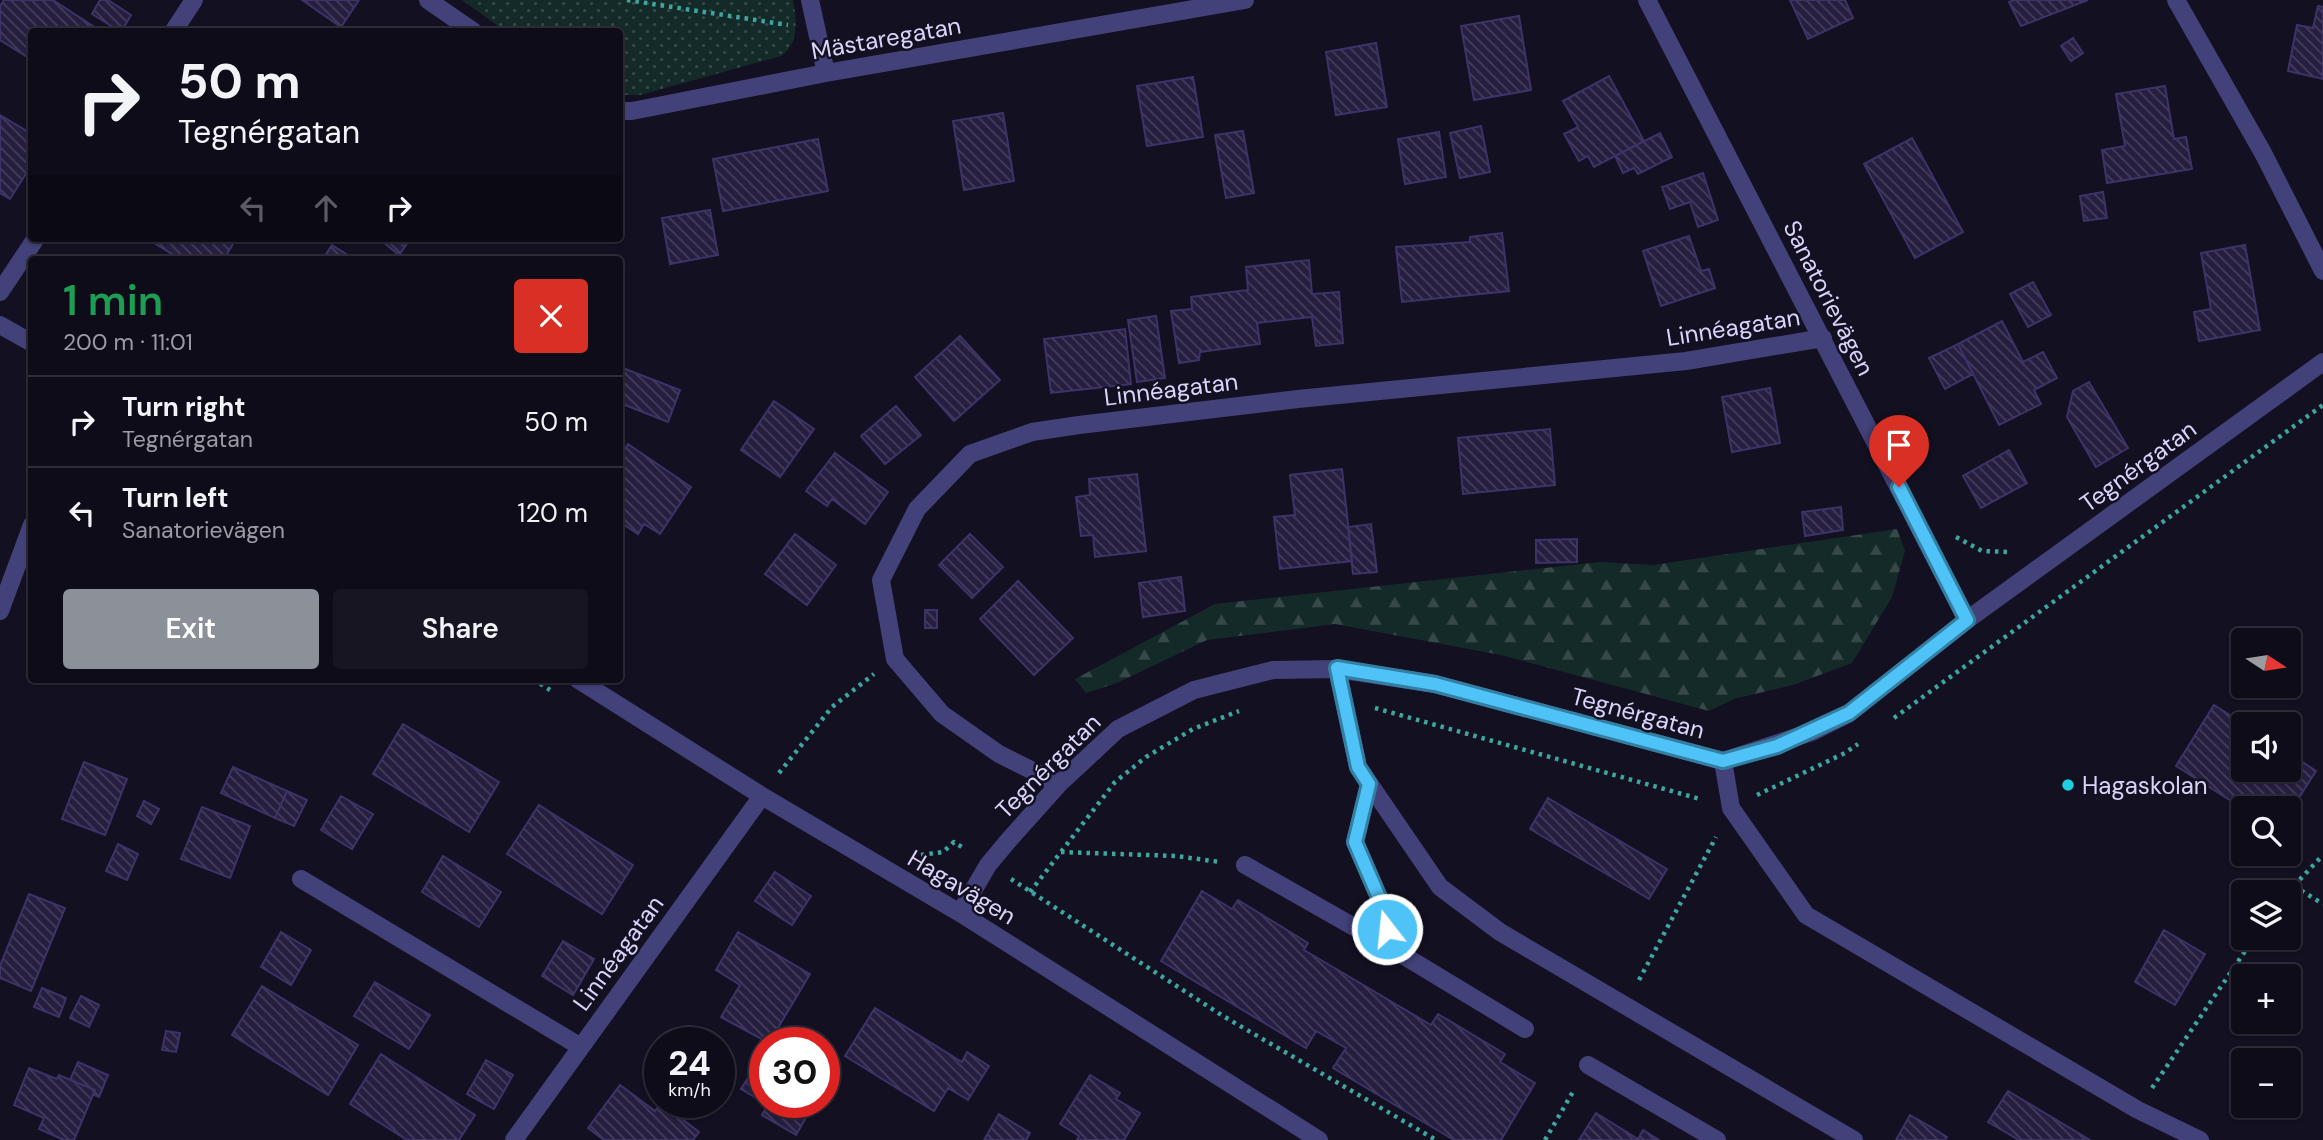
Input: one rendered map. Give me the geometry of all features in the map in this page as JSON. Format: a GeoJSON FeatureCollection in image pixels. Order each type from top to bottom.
{"type":"FeatureCollection","features":[{"type":"Feature","properties":{"kind":"street"},"geometry":{"type":"LineString","coordinates":[[176,28],[194,0]]}},
{"type":"Feature","properties":{"kind":"street"},"geometry":{"type":"LineString","coordinates":[[429,0],[468,28]]}},
{"type":"Feature","properties":{"kind":"street"},"geometry":{"type":"LineString","coordinates":[[810,0],[826,73]]}},
{"type":"Feature","properties":{"kind":"street","name":"Sanatorievägen"},"geometry":{"type":"LineString","coordinates":[[1647,0],[1967,620]]}},
{"type":"Feature","properties":{"kind":"street"},"geometry":{"type":"LineString","coordinates":[[2176,0],[2263,153],[2323,271]]}},
{"type":"Feature","properties":{"kind":"street","name":"Mästaregatan"},"geometry":{"type":"LineString","coordinates":[[623,111],[1233,1]]}},
{"type":"Feature","properties":{"kind":"street"},"geometry":{"type":"LineString","coordinates":[[0,292],[33,242]]}},
{"type":"Feature","properties":{"kind":"street"},"geometry":{"type":"LineString","coordinates":[[0,325],[28,341]]}},
{"type":"Feature","properties":{"kind":"street","name":"Linnéagatan"},"geometry":{"type":"LineString","coordinates":[[895,659],[881,580],[917,509],[970,454],[982,449],[1032,432],[1079,425],[1298,399],[1686,360],[1823,338]]}},
{"type":"Feature","properties":{"kind":"street","name":"Tegnérgatan"},"geometry":{"type":"LineString","coordinates":[[960,913],[988,865],[1059,784],[1118,729],[1194,690],[1273,670],[1337,668],[1435,684],[1723,761],[1777,746],[1849,713],[1967,620],[2323,362]]}},
{"type":"Feature","properties":{"kind":"street"},"geometry":{"type":"LineString","coordinates":[[0,611],[28,536]]}},
{"type":"Feature","properties":{"kind":"street"},"geometry":{"type":"LineString","coordinates":[[895,659],[942,714],[999,754],[1059,784]]}},
{"type":"Feature","properties":{"kind":"street"},"geometry":{"type":"LineString","coordinates":[[1337,668],[1358,767],[1440,887],[1500,932],[1854,1140]]}},
{"type":"Feature","properties":{"kind":"street","name":"Hagavägen"},"geometry":{"type":"LineString","coordinates":[[583,683],[762,796],[960,913],[1319,1140]]}},
{"type":"Feature","properties":{"kind":"street"},"geometry":{"type":"LineString","coordinates":[[1723,761],[1731,808],[1806,915],[2138,1110],[2200,1140]]}},
{"type":"Feature","properties":{"kind":"street"},"geometry":{"type":"LineString","coordinates":[[1369,784],[1355,842],[1384,909],[1391,948]]}},
{"type":"Feature","properties":{"kind":"street","name":"Linnéagatan"},"geometry":{"type":"LineString","coordinates":[[514,1140],[762,796]]}},
{"type":"Feature","properties":{"kind":"street"},"geometry":{"type":"LineString","coordinates":[[1245,865],[1525,1028]]}},
{"type":"Feature","properties":{"kind":"street"},"geometry":{"type":"LineString","coordinates":[[301,879],[581,1047]]}},
{"type":"Feature","properties":{"kind":"street"},"geometry":{"type":"LineString","coordinates":[[1588,1065],[1717,1140]]}},
{"type":"Feature","properties":{"kind":"path"},"geometry":{"type":"LineString","coordinates":[[629,0],[762,22],[816,27]]}},
{"type":"Feature","properties":{"kind":"path"},"geometry":{"type":"LineString","coordinates":[[1888,722],[2323,405]]}},
{"type":"Feature","properties":{"kind":"path"},"geometry":{"type":"LineString","coordinates":[[1912,512],[1938,518],[1956,537],[1982,551],[2000,553],[2021,549]]}},
{"type":"Feature","properties":{"kind":"path"},"geometry":{"type":"LineString","coordinates":[[762,796],[832,707],[895,659]]}},
{"type":"Feature","properties":{"kind":"path"},"geometry":{"type":"LineString","coordinates":[[1342,701],[1731,808]]}},
{"type":"Feature","properties":{"kind":"path"},"geometry":{"type":"LineString","coordinates":[[1030,892],[1115,782],[1146,757],[1193,729],[1245,709]]}},
{"type":"Feature","properties":{"kind":"path"},"geometry":{"type":"LineString","coordinates":[[1625,1006],[1731,808],[1845,753],[1867,738]]}},
{"type":"Feature","properties":{"kind":"path"},"geometry":{"type":"LineString","coordinates":[[768,764],[791,779]]}},
{"type":"Feature","properties":{"kind":"path"},"geometry":{"type":"LineString","coordinates":[[918,854],[926,856],[943,852],[954,842],[1223,1016],[1436,1140]]}},
{"type":"Feature","properties":{"kind":"path"},"geometry":{"type":"LineString","coordinates":[[1060,852],[1175,856],[1245,865]]}},
{"type":"Feature","properties":{"kind":"path"},"geometry":{"type":"LineString","coordinates":[[2300,880],[2323,855]]}},
{"type":"Feature","properties":{"kind":"path"},"geometry":{"type":"LineString","coordinates":[[2301,890],[2323,904]]}},
{"type":"Feature","properties":{"kind":"path"},"geometry":{"type":"LineString","coordinates":[[2138,1110],[2246,950]]}},
{"type":"Feature","properties":{"kind":"green space"},"geometry":{"type":"Polygon","coordinates":[[[462,0],[793,0],[795,16],[794,38],[781,56],[640,95],[623,95],[623,28],[501,28],[462,0]]]}},
{"type":"Feature","properties":{"kind":"green space"},"geometry":{"type":"Polygon","coordinates":[[[1897,529],[1905,551],[1892,597],[1852,663],[1793,685],[1734,699],[1709,711],[1501,655],[1335,624],[1207,640],[1117,683],[1086,693],[1075,679],[1215,604],[1600,562],[1653,565],[1897,529]]]}},
{"type":"Feature","properties":{"kind":"building"},"geometry":{"type":"Polygon","coordinates":[[[4,0],[53,0],[96,28],[28,28],[28,58],[0,40],[0,6],[4,0]]]}},
{"type":"Feature","properties":{"kind":"building"},"geometry":{"type":"Polygon","coordinates":[[[100,0],[108,0],[131,15],[123,28],[115,28],[92,14],[100,0]]]}},
{"type":"Feature","properties":{"kind":"building"},"geometry":{"type":"Polygon","coordinates":[[[302,0],[359,0],[341,27],[302,0]]]}},
{"type":"Feature","properties":{"kind":"building"},"geometry":{"type":"Polygon","coordinates":[[[1790,0],[1845,0],[1853,18],[1808,39],[1790,0]]]}},
{"type":"Feature","properties":{"kind":"building"},"geometry":{"type":"Polygon","coordinates":[[[2088,0],[2021,26],[2009,2],[2088,0]]]}},
{"type":"Feature","properties":{"kind":"building"},"geometry":{"type":"Polygon","coordinates":[[[2318,6],[2323,7],[2323,79],[2288,71],[2297,25],[2313,28],[2318,6]]]}},
{"type":"Feature","properties":{"kind":"building"},"geometry":{"type":"Polygon","coordinates":[[[1519,16],[1531,90],[1474,100],[1461,26],[1519,16]]]}},
{"type":"Feature","properties":{"kind":"building"},"geometry":{"type":"Polygon","coordinates":[[[2073,38],[2083,53],[2071,61],[2061,46],[2073,38]]]}},
{"type":"Feature","properties":{"kind":"building"},"geometry":{"type":"Polygon","coordinates":[[[1376,43],[1387,107],[1336,115],[1326,52],[1376,43]]]}},
{"type":"Feature","properties":{"kind":"building"},"geometry":{"type":"Polygon","coordinates":[[[1609,76],[1644,141],[1594,167],[1588,156],[1579,161],[1564,134],[1578,127],[1563,101],[1609,76]]]}},
{"type":"Feature","properties":{"kind":"building"},"geometry":{"type":"Polygon","coordinates":[[[1193,77],[1203,137],[1147,146],[1137,86],[1193,77]]]}},
{"type":"Feature","properties":{"kind":"building"},"geometry":{"type":"Polygon","coordinates":[[[2165,86],[2174,139],[2186,137],[2192,169],[2107,183],[2102,150],[2125,146],[2116,94],[2165,86]]]}},
{"type":"Feature","properties":{"kind":"building"},"geometry":{"type":"Polygon","coordinates":[[[1003,113],[1014,181],[964,190],[953,121],[1003,113]]]}},
{"type":"Feature","properties":{"kind":"building"},"geometry":{"type":"Polygon","coordinates":[[[0,115],[28,132],[28,170],[10,199],[0,193],[0,115]]]}},
{"type":"Feature","properties":{"kind":"building"},"geometry":{"type":"Polygon","coordinates":[[[1481,126],[1490,172],[1460,178],[1450,133],[1481,126]]]}},
{"type":"Feature","properties":{"kind":"building"},"geometry":{"type":"Polygon","coordinates":[[[1243,131],[1254,193],[1226,198],[1215,135],[1243,131]]]}},
{"type":"Feature","properties":{"kind":"building"},"geometry":{"type":"Polygon","coordinates":[[[1439,132],[1446,177],[1405,184],[1398,139],[1439,132]]]}},
{"type":"Feature","properties":{"kind":"building"},"geometry":{"type":"Polygon","coordinates":[[[1660,133],[1672,157],[1638,174],[1634,168],[1623,173],[1615,156],[1660,133]]]}},
{"type":"Feature","properties":{"kind":"building"},"geometry":{"type":"Polygon","coordinates":[[[1912,138],[1963,232],[1915,258],[1864,164],[1912,138]]]}},
{"type":"Feature","properties":{"kind":"building"},"geometry":{"type":"Polygon","coordinates":[[[818,139],[828,191],[723,211],[713,159],[818,139]]]}},
{"type":"Feature","properties":{"kind":"building"},"geometry":{"type":"Polygon","coordinates":[[[1703,173],[1718,220],[1698,227],[1690,202],[1670,209],[1662,187],[1703,173]]]}},
{"type":"Feature","properties":{"kind":"building"},"geometry":{"type":"Polygon","coordinates":[[[2103,192],[2107,218],[2084,221],[2080,196],[2103,192]]]}},
{"type":"Feature","properties":{"kind":"building"},"geometry":{"type":"Polygon","coordinates":[[[710,210],[718,255],[670,264],[662,218],[710,210]]]}},
{"type":"Feature","properties":{"kind":"building"},"geometry":{"type":"Polygon","coordinates":[[[1502,233],[1509,291],[1402,302],[1396,247],[1470,242],[1470,237],[1502,233]]]}},
{"type":"Feature","properties":{"kind":"building"},"geometry":{"type":"Polygon","coordinates":[[[1689,236],[1701,271],[1709,269],[1715,288],[1661,306],[1643,251],[1689,236]]]}},
{"type":"Feature","properties":{"kind":"building"},"geometry":{"type":"Polygon","coordinates":[[[152,242],[234,242],[226,256],[175,256],[152,242]]]}},
{"type":"Feature","properties":{"kind":"building"},"geometry":{"type":"Polygon","coordinates":[[[383,242],[408,242],[399,255],[383,242]]]}},
{"type":"Feature","properties":{"kind":"building"},"geometry":{"type":"Polygon","coordinates":[[[332,245],[349,256],[325,256],[332,245]]]}},
{"type":"Feature","properties":{"kind":"building"},"geometry":{"type":"Polygon","coordinates":[[[2245,245],[2260,330],[2199,341],[2194,312],[2211,309],[2201,253],[2245,245]]]}},
{"type":"Feature","properties":{"kind":"building"},"geometry":{"type":"Polygon","coordinates":[[[1309,260],[1312,294],[1339,292],[1343,343],[1316,346],[1312,317],[1257,323],[1260,344],[1200,352],[1199,360],[1179,363],[1171,311],[1192,309],[1191,297],[1248,290],[1246,267],[1309,260]]]}},
{"type":"Feature","properties":{"kind":"building"},"geometry":{"type":"Polygon","coordinates":[[[2033,282],[2051,315],[2028,327],[2010,294],[2033,282]]]}},
{"type":"Feature","properties":{"kind":"building"},"geometry":{"type":"Polygon","coordinates":[[[1156,316],[1165,378],[1137,382],[1128,320],[1156,316]]]}},
{"type":"Feature","properties":{"kind":"building"},"geometry":{"type":"Polygon","coordinates":[[[2002,321],[2023,362],[2043,352],[2057,378],[2034,390],[2041,404],[1999,425],[1958,344],[2002,321]]]}},
{"type":"Feature","properties":{"kind":"building"},"geometry":{"type":"Polygon","coordinates":[[[1125,329],[1131,384],[1051,393],[1044,339],[1125,329]]]}},
{"type":"Feature","properties":{"kind":"building"},"geometry":{"type":"Polygon","coordinates":[[[960,336],[1000,380],[954,421],[915,377],[960,336]]]}},
{"type":"Feature","properties":{"kind":"building"},"geometry":{"type":"Polygon","coordinates":[[[1958,344],[1973,374],[1945,389],[1929,358],[1958,344]]]}},
{"type":"Feature","properties":{"kind":"building"},"geometry":{"type":"Polygon","coordinates":[[[623,368],[680,390],[668,422],[623,404],[623,368]]]}},
{"type":"Feature","properties":{"kind":"building"},"geometry":{"type":"Polygon","coordinates":[[[2089,382],[2128,448],[2096,467],[2067,417],[2073,391],[2089,382]]]}},
{"type":"Feature","properties":{"kind":"building"},"geometry":{"type":"Polygon","coordinates":[[[1770,388],[1780,443],[1732,452],[1722,397],[1770,388]]]}},
{"type":"Feature","properties":{"kind":"building"},"geometry":{"type":"Polygon","coordinates":[[[774,401],[814,429],[780,477],[741,450],[774,401]]]}},
{"type":"Feature","properties":{"kind":"building"},"geometry":{"type":"Polygon","coordinates":[[[896,406],[921,435],[885,464],[861,436],[896,406]]]}},
{"type":"Feature","properties":{"kind":"building"},"geometry":{"type":"Polygon","coordinates":[[[1550,429],[1555,485],[1463,494],[1458,438],[1550,429]]]}},
{"type":"Feature","properties":{"kind":"building"},"geometry":{"type":"Polygon","coordinates":[[[628,444],[691,487],[660,534],[644,524],[638,534],[623,524],[623,452],[628,444]]]}},
{"type":"Feature","properties":{"kind":"building"},"geometry":{"type":"Polygon","coordinates":[[[2009,450],[2027,483],[1981,508],[1963,476],[2009,450]]]}},
{"type":"Feature","properties":{"kind":"building"},"geometry":{"type":"Polygon","coordinates":[[[835,453],[888,492],[865,524],[832,499],[827,506],[806,491],[835,453]]]}},
{"type":"Feature","properties":{"kind":"building"},"geometry":{"type":"Polygon","coordinates":[[[1342,469],[1352,561],[1280,569],[1274,517],[1295,515],[1290,475],[1342,469]]]}},
{"type":"Feature","properties":{"kind":"building"},"geometry":{"type":"Polygon","coordinates":[[[1137,474],[1146,551],[1095,557],[1093,535],[1081,536],[1076,497],[1090,495],[1089,479],[1137,474]]]}},
{"type":"Feature","properties":{"kind":"building"},"geometry":{"type":"Polygon","coordinates":[[[1841,507],[1843,530],[1805,536],[1802,512],[1841,507]]]}},
{"type":"Feature","properties":{"kind":"building"},"geometry":{"type":"Polygon","coordinates":[[[1371,524],[1377,572],[1353,574],[1348,527],[1371,524]]]}},
{"type":"Feature","properties":{"kind":"building"},"geometry":{"type":"Polygon","coordinates":[[[795,534],[836,565],[807,605],[765,574],[795,534]]]}},
{"type":"Feature","properties":{"kind":"building"},"geometry":{"type":"Polygon","coordinates":[[[970,534],[1003,567],[972,598],[939,565],[970,534]]]}},
{"type":"Feature","properties":{"kind":"building"},"geometry":{"type":"Polygon","coordinates":[[[1577,539],[1577,562],[1536,563],[1536,540],[1577,539]]]}},
{"type":"Feature","properties":{"kind":"building"},"geometry":{"type":"Polygon","coordinates":[[[1181,577],[1185,611],[1143,617],[1139,583],[1181,577]]]}},
{"type":"Feature","properties":{"kind":"building"},"geometry":{"type":"Polygon","coordinates":[[[1018,581],[1073,638],[1034,675],[980,619],[1018,581]]]}},
{"type":"Feature","properties":{"kind":"building"},"geometry":{"type":"Polygon","coordinates":[[[925,610],[937,610],[937,628],[925,628],[925,610]]]}},
{"type":"Feature","properties":{"kind":"building"},"geometry":{"type":"Polygon","coordinates":[[[2214,705],[2231,716],[2231,782],[2301,782],[2301,761],[2316,771],[2300,796],[2231,796],[2231,801],[2176,766],[2214,705]]]}},
{"type":"Feature","properties":{"kind":"building"},"geometry":{"type":"Polygon","coordinates":[[[403,724],[499,782],[469,832],[373,774],[403,724]]]}},
{"type":"Feature","properties":{"kind":"building"},"geometry":{"type":"Polygon","coordinates":[[[84,762],[127,779],[105,835],[62,819],[84,762]]]}},
{"type":"Feature","properties":{"kind":"building"},"geometry":{"type":"Polygon","coordinates":[[[233,767],[287,791],[275,818],[221,793],[233,767]]]}},
{"type":"Feature","properties":{"kind":"building"},"geometry":{"type":"Polygon","coordinates":[[[287,791],[307,800],[294,826],[275,818],[287,791]]]}},
{"type":"Feature","properties":{"kind":"building"},"geometry":{"type":"Polygon","coordinates":[[[341,796],[373,814],[352,849],[321,830],[341,796]]]}},
{"type":"Feature","properties":{"kind":"building"},"geometry":{"type":"Polygon","coordinates":[[[1548,798],[1667,869],[1649,899],[1530,829],[1548,798]]]}},
{"type":"Feature","properties":{"kind":"building"},"geometry":{"type":"Polygon","coordinates":[[[144,801],[159,809],[151,824],[137,816],[144,801]]]}},
{"type":"Feature","properties":{"kind":"building"},"geometry":{"type":"Polygon","coordinates":[[[539,805],[633,865],[602,914],[507,854],[539,805]]]}},
{"type":"Feature","properties":{"kind":"building"},"geometry":{"type":"Polygon","coordinates":[[[202,807],[250,826],[230,878],[181,859],[202,807]]]}},
{"type":"Feature","properties":{"kind":"building"},"geometry":{"type":"Polygon","coordinates":[[[118,844],[138,854],[127,880],[106,871],[118,844]]]}},
{"type":"Feature","properties":{"kind":"building"},"geometry":{"type":"Polygon","coordinates":[[[443,856],[501,892],[479,927],[422,892],[443,856]]]}},
{"type":"Feature","properties":{"kind":"building"},"geometry":{"type":"Polygon","coordinates":[[[775,872],[811,896],[792,925],[755,901],[775,872]]]}},
{"type":"Feature","properties":{"kind":"building"},"geometry":{"type":"Polygon","coordinates":[[[1202,891],[1232,909],[1238,900],[1308,943],[1304,950],[1431,1025],[1438,1014],[1505,1054],[1500,1062],[1535,1083],[1501,1140],[1454,1140],[1333,1068],[1346,1048],[1316,1031],[1306,1048],[1161,961],[1202,891]]]}},
{"type":"Feature","properties":{"kind":"building"},"geometry":{"type":"Polygon","coordinates":[[[29,894],[65,908],[31,991],[0,978],[0,966],[29,894]]]}},
{"type":"Feature","properties":{"kind":"building"},"geometry":{"type":"Polygon","coordinates":[[[2164,930],[2205,954],[2175,1005],[2135,982],[2164,930]]]}},
{"type":"Feature","properties":{"kind":"building"},"geometry":{"type":"Polygon","coordinates":[[[281,932],[311,950],[291,985],[261,967],[281,932]]]}},
{"type":"Feature","properties":{"kind":"building"},"geometry":{"type":"Polygon","coordinates":[[[738,932],[810,974],[779,1027],[749,1027],[749,1032],[721,1017],[740,985],[716,970],[738,932]]]}},
{"type":"Feature","properties":{"kind":"building"},"geometry":{"type":"Polygon","coordinates":[[[563,941],[594,959],[573,995],[542,976],[563,941]]]}},
{"type":"Feature","properties":{"kind":"building"},"geometry":{"type":"Polygon","coordinates":[[[375,982],[430,1015],[409,1049],[354,1016],[375,982]]]}},
{"type":"Feature","properties":{"kind":"building"},"geometry":{"type":"Polygon","coordinates":[[[262,986],[358,1045],[328,1095],[232,1035],[262,986]]]}},
{"type":"Feature","properties":{"kind":"building"},"geometry":{"type":"Polygon","coordinates":[[[42,988],[66,998],[59,1017],[34,1007],[42,988]]]}},
{"type":"Feature","properties":{"kind":"building"},"geometry":{"type":"Polygon","coordinates":[[[81,996],[99,1005],[89,1027],[70,1018],[81,996]]]}},
{"type":"Feature","properties":{"kind":"building"},"geometry":{"type":"Polygon","coordinates":[[[875,1008],[962,1062],[967,1052],[989,1066],[968,1100],[948,1088],[934,1111],[845,1056],[875,1008]]]}},
{"type":"Feature","properties":{"kind":"building"},"geometry":{"type":"Polygon","coordinates":[[[166,1031],[180,1033],[176,1052],[162,1050],[166,1031]]]}},
{"type":"Feature","properties":{"kind":"building"},"geometry":{"type":"Polygon","coordinates":[[[381,1054],[475,1115],[459,1140],[407,1140],[350,1104],[381,1054]]]}},
{"type":"Feature","properties":{"kind":"building"},"geometry":{"type":"Polygon","coordinates":[[[486,1060],[513,1075],[494,1109],[467,1094],[486,1060]]]}},
{"type":"Feature","properties":{"kind":"building"},"geometry":{"type":"Polygon","coordinates":[[[78,1062],[108,1075],[99,1097],[94,1095],[95,1090],[70,1080],[78,1062]]]}},
{"type":"Feature","properties":{"kind":"building"},"geometry":{"type":"Polygon","coordinates":[[[29,1068],[57,1079],[59,1075],[95,1090],[74,1140],[64,1140],[39,1129],[44,1118],[14,1105],[29,1068]]]}},
{"type":"Feature","properties":{"kind":"building"},"geometry":{"type":"Polygon","coordinates":[[[1090,1075],[1120,1093],[1116,1099],[1140,1113],[1124,1140],[1077,1140],[1079,1136],[1060,1124],[1090,1075]]]}},
{"type":"Feature","properties":{"kind":"building"},"geometry":{"type":"Polygon","coordinates":[[[749,1076],[749,1094],[741,1089],[749,1076]]]}},
{"type":"Feature","properties":{"kind":"building"},"geometry":{"type":"Polygon","coordinates":[[[620,1085],[644,1103],[644,1118],[681,1118],[699,1132],[693,1140],[604,1140],[588,1128],[620,1085]]]}},
{"type":"Feature","properties":{"kind":"building"},"geometry":{"type":"Polygon","coordinates":[[[2008,1091],[2090,1140],[2019,1140],[1988,1122],[2008,1091]]]}},
{"type":"Feature","properties":{"kind":"building"},"geometry":{"type":"Polygon","coordinates":[[[1596,1113],[1638,1139],[1643,1130],[1659,1140],[1579,1140],[1596,1113]]]}},
{"type":"Feature","properties":{"kind":"building"},"geometry":{"type":"Polygon","coordinates":[[[999,1114],[1030,1133],[1026,1140],[984,1140],[999,1114]]]}},
{"type":"Feature","properties":{"kind":"building"},"geometry":{"type":"Polygon","coordinates":[[[1910,1115],[1947,1137],[1945,1140],[1896,1140],[1910,1115]]]}},
{"type":"Feature","properties":{"kind":"building"},"geometry":{"type":"Polygon","coordinates":[[[767,1118],[806,1118],[796,1135],[767,1118]]]}},
{"type":"Feature","properties":{"kind":"place","name":"Hagaskolan"},"geometry":{"type":"Point","coordinates":[2068,785]}},
{"type":"Feature","properties":{"kind":"route"},"geometry":{"type":"LineString","coordinates":[[1387,929],[1384,909],[1355,842],[1369,784],[1358,767],[1337,668],[1435,684],[1723,761],[1777,746],[1849,713],[1967,620],[1899,487]]}}]}
